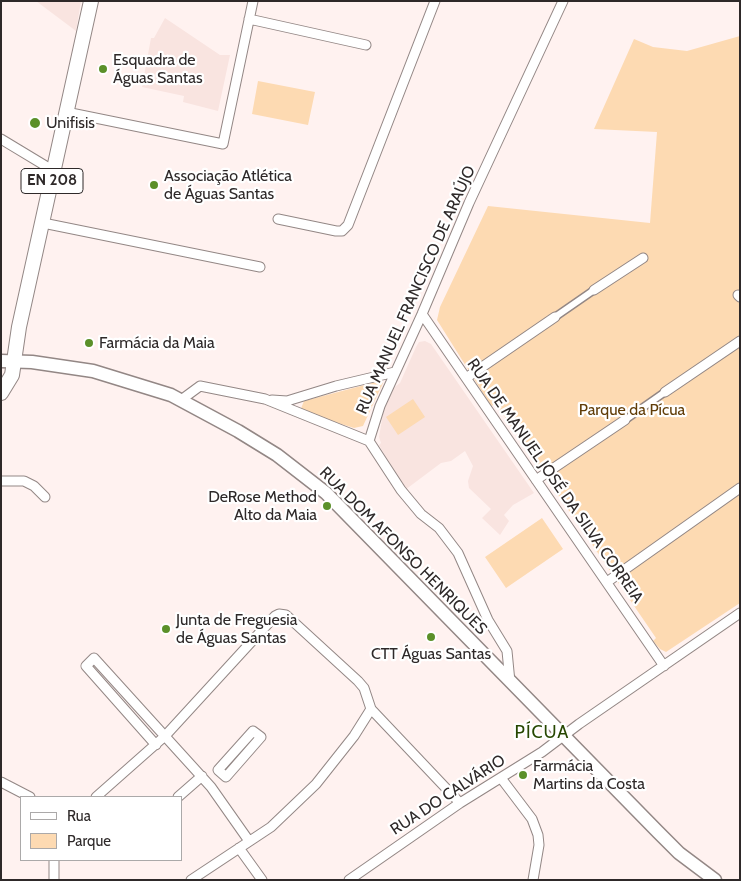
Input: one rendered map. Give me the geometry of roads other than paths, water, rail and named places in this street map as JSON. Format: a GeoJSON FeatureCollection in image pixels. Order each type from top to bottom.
{"type":"FeatureCollection","features":[{"type":"Feature","properties":{"kind":"main road","name":"EN 208"},"geometry":{"type":"LineString","coordinates":[[1,393],[12,375],[8,361],[19,327],[43,223],[91,1]]}},
{"type":"Feature","properties":{"kind":"main road","name":"RUA DOM AFONSO HENRIQUES"},"geometry":{"type":"LineString","coordinates":[[8,361],[92,371],[182,400],[277,454],[326,493],[674,848],[715,880]]}},
{"type":"Feature","properties":{"kind":"street"},"geometry":{"type":"LineString","coordinates":[[66,112],[223,144],[253,1]]}},
{"type":"Feature","properties":{"kind":"street"},"geometry":{"type":"LineString","coordinates":[[278,219],[336,231],[342,230],[348,225],[435,1]]}},
{"type":"Feature","properties":{"kind":"street","name":"RUA MANUEL FRANCISCO DE ARAÚJO"},"geometry":{"type":"LineString","coordinates":[[510,682],[507,651],[488,620],[458,553],[439,528],[421,514],[401,490],[369,441],[380,406],[422,314],[469,203],[563,1]]}},
{"type":"Feature","properties":{"kind":"street"},"geometry":{"type":"LineString","coordinates":[[250,19],[366,45]]}},
{"type":"Feature","properties":{"kind":"street"},"geometry":{"type":"LineString","coordinates":[[1,139],[54,171]]}},
{"type":"Feature","properties":{"kind":"street"},"geometry":{"type":"LineString","coordinates":[[43,223],[260,267]]}},
{"type":"Feature","properties":{"kind":"street"},"geometry":{"type":"LineString","coordinates":[[466,378],[643,258]]}},
{"type":"Feature","properties":{"kind":"street","name":"RUA DE MANUEL JOSÉ DA SILVA CORREIA"},"geometry":{"type":"LineString","coordinates":[[422,314],[664,666]]}},
{"type":"Feature","properties":{"kind":"street"},"geometry":{"type":"LineString","coordinates":[[536,480],[740,341]]}},
{"type":"Feature","properties":{"kind":"street"},"geometry":{"type":"LineString","coordinates":[[182,400],[200,386],[265,399],[287,400],[395,372]]}},
{"type":"Feature","properties":{"kind":"street"},"geometry":{"type":"LineString","coordinates":[[265,399],[369,441]]}},
{"type":"Feature","properties":{"kind":"street"},"geometry":{"type":"LineString","coordinates":[[1,481],[24,481],[34,486],[45,496]]}},
{"type":"Feature","properties":{"kind":"street"},"geometry":{"type":"LineString","coordinates":[[607,582],[740,488]]}},
{"type":"Feature","properties":{"kind":"street","name":"RUA DO CALVÁRIO"},"geometry":{"type":"LineString","coordinates":[[349,880],[460,803],[542,752],[563,735],[740,613]]}},
{"type":"Feature","properties":{"kind":"street"},"geometry":{"type":"LineString","coordinates":[[97,796],[165,736],[274,616],[279,614],[286,615],[364,688],[371,709],[460,803]]}},
{"type":"Feature","properties":{"kind":"street"},"geometry":{"type":"LineString","coordinates":[[156,744],[86,666],[94,658],[211,786],[249,840]]}},
{"type":"Feature","properties":{"kind":"street"},"geometry":{"type":"LineString","coordinates":[[191,880],[271,826],[316,784],[354,736],[371,709]]}},
{"type":"Feature","properties":{"kind":"street"},"geometry":{"type":"LineString","coordinates":[[253,731],[261,737],[226,777],[223,774],[218,770],[253,731]]}},
{"type":"Feature","properties":{"kind":"street"},"geometry":{"type":"LineString","coordinates":[[211,786],[223,774]]}},
{"type":"Feature","properties":{"kind":"street"},"geometry":{"type":"LineString","coordinates":[[179,796],[202,776]]}},
{"type":"Feature","properties":{"kind":"street"},"geometry":{"type":"LineString","coordinates":[[501,778],[532,819],[538,835],[540,845],[533,880]]}},
{"type":"Feature","properties":{"kind":"street"},"geometry":{"type":"LineString","coordinates":[[1,782],[28,796]]}},
{"type":"Feature","properties":{"kind":"street"},"geometry":{"type":"LineString","coordinates":[[238,848],[262,880]]}},
{"type":"Feature","properties":{"kind":"street"},"geometry":{"type":"LineString","coordinates":[[54,861],[54,880]]}},
{"type":"Feature","properties":{"kind":"place","name":"Esquadra de Águas Santas"},"geometry":{"type":"Point","coordinates":[103,69]}},
{"type":"Feature","properties":{"kind":"place","name":"Unifisis"},"geometry":{"type":"Point","coordinates":[35,123]}},
{"type":"Feature","properties":{"kind":"place","name":"Associação Atlética de Águas Santas"},"geometry":{"type":"Point","coordinates":[154,185]}},
{"type":"Feature","properties":{"kind":"place","name":"Farmácia da Maia"},"geometry":{"type":"Point","coordinates":[89,343]}},
{"type":"Feature","properties":{"kind":"place","name":"DeRose Method Alto da Maia"},"geometry":{"type":"Point","coordinates":[327,506]}},
{"type":"Feature","properties":{"kind":"place","name":"Junta de Freguesia de Águas Santas"},"geometry":{"type":"Point","coordinates":[166,629]}},
{"type":"Feature","properties":{"kind":"place","name":"CTT Águas Santas"},"geometry":{"type":"Point","coordinates":[431,637]}},
{"type":"Feature","properties":{"kind":"place","name":"Farmácia Martins da Costa"},"geometry":{"type":"Point","coordinates":[523,775]}},
{"type":"Feature","properties":{"kind":"district","name":"PÍCUA"},"geometry":{"type":"Point","coordinates":[542,733]}},
{"type":"Feature","properties":{"kind":"park label","name":"Parque da Pícua"},"geometry":{"type":"Point","coordinates":[632,410]}}]}
